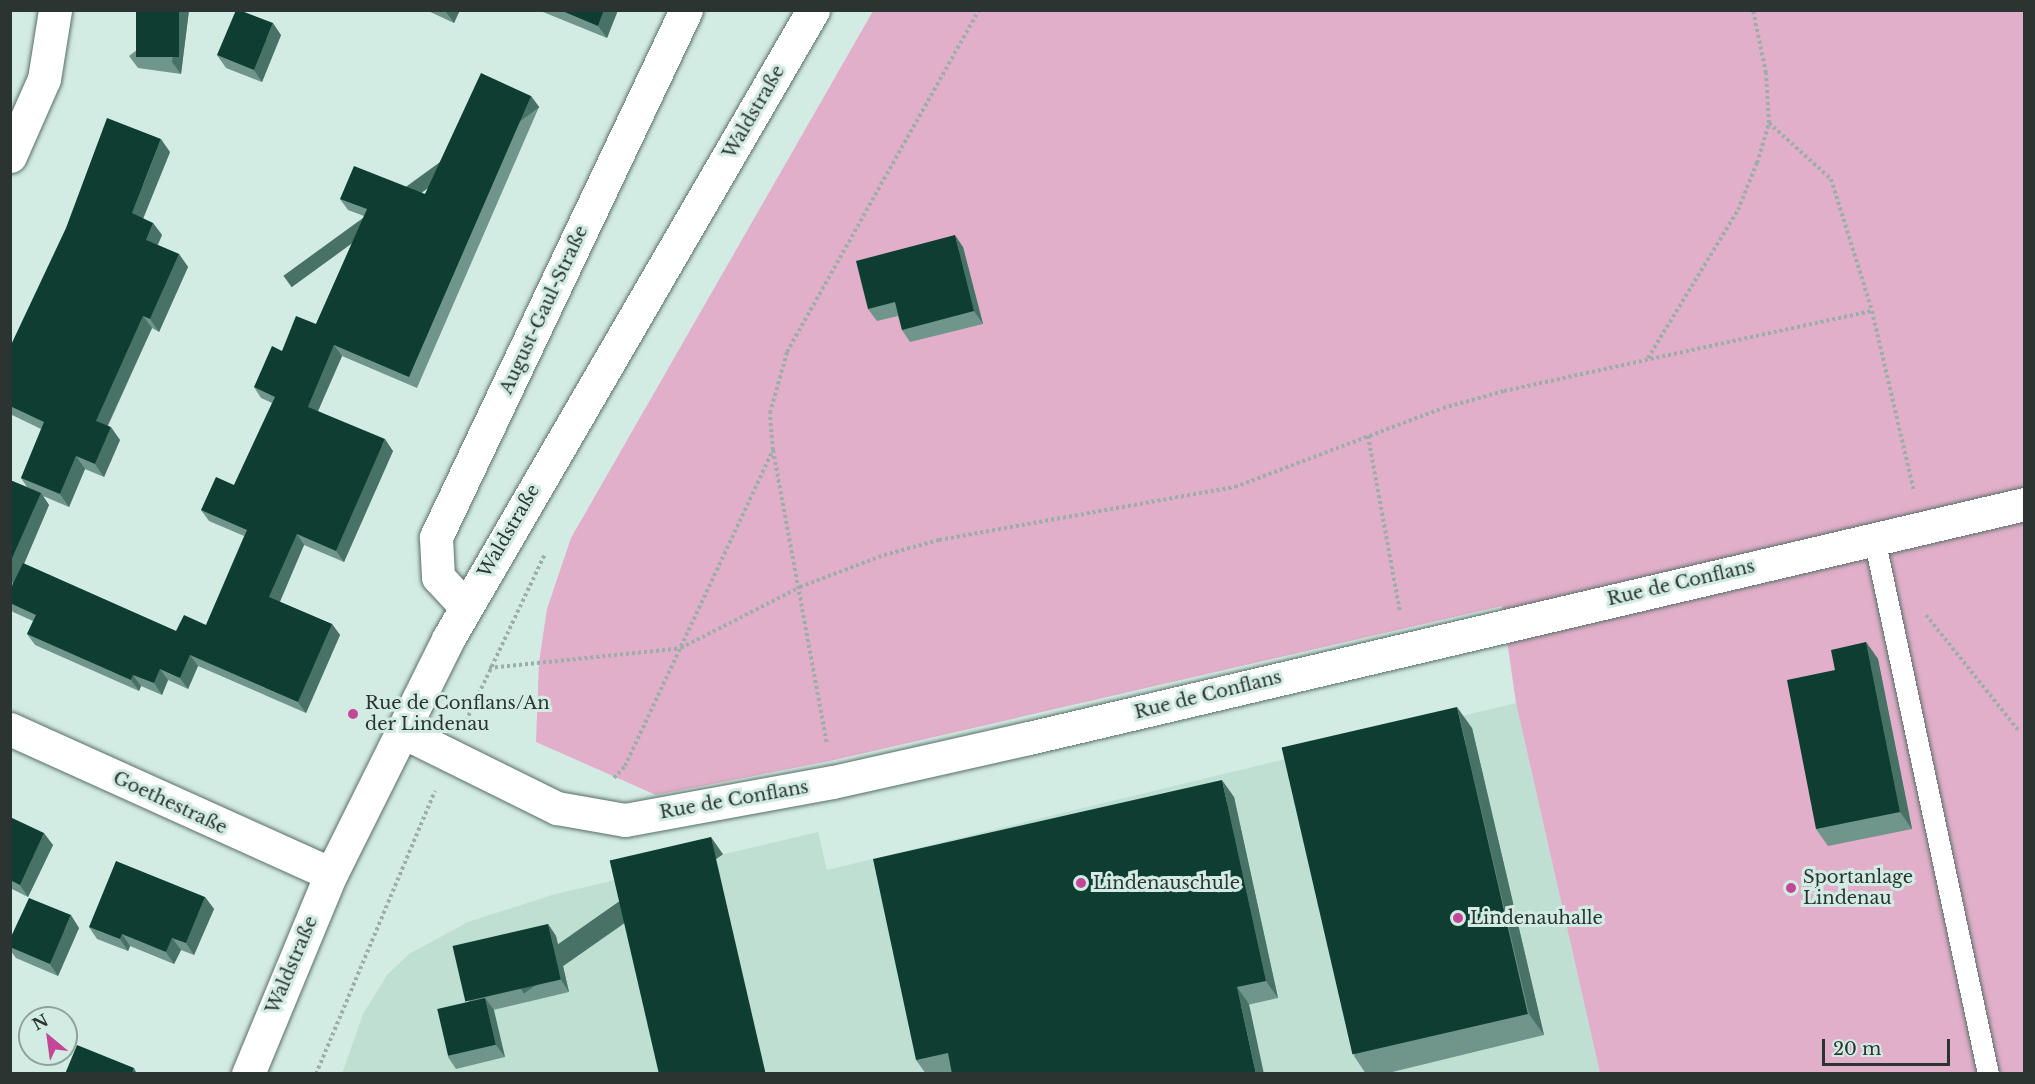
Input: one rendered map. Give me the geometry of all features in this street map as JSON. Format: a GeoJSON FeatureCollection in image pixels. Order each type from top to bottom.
{"type":"FeatureCollection","features":[{"type":"Feature","properties":{"kind":"street"},"geometry":{"type":"LineString","coordinates":[[10,156],[44,79],[55,10]]}},
{"type":"Feature","properties":{"kind":"street","name":"August-Gaul-Straße"},"geometry":{"type":"LineString","coordinates":[[466,607],[438,577],[436,537],[686,10]]}},
{"type":"Feature","properties":{"kind":"street","name":"Waldstraße"},"geometry":{"type":"LineString","coordinates":[[248,1074],[331,874],[466,607],[813,10]]}},
{"type":"Feature","properties":{"kind":"street","name":"Rue de Conflans"},"geometry":{"type":"LineString","coordinates":[[403,732],[556,808],[579,814],[624,820],[833,782],[2025,504]]}},
{"type":"Feature","properties":{"kind":"street","name":"Goethestraße"},"geometry":{"type":"LineString","coordinates":[[10,729],[331,874]]}},
{"type":"Feature","properties":{"kind":"lane"},"geometry":{"type":"LineString","coordinates":[[1874,538],[1988,1074]]}},
{"type":"Feature","properties":{"kind":"path"},"geometry":{"type":"LineString","coordinates":[[833,782],[800,587],[773,450],[770,413],[787,352],[979,10]]}},
{"type":"Feature","properties":{"kind":"path"},"geometry":{"type":"LineString","coordinates":[[1648,359],[1738,210],[1768,123],[1766,73],[1754,10]]}},
{"type":"Feature","properties":{"kind":"path"},"geometry":{"type":"LineString","coordinates":[[1768,123],[1831,179],[1872,311],[1922,528]]}},
{"type":"Feature","properties":{"kind":"path"},"geometry":{"type":"LineString","coordinates":[[489,668],[681,648],[800,587],[872,559],[939,540],[1236,487],[1368,436],[1483,397],[1872,311]]}},
{"type":"Feature","properties":{"kind":"path"},"geometry":{"type":"LineString","coordinates":[[1368,436],[1407,647]]}},
{"type":"Feature","properties":{"kind":"path"},"geometry":{"type":"LineString","coordinates":[[579,814],[625,766],[773,450]]}},
{"type":"Feature","properties":{"kind":"path"},"geometry":{"type":"LineString","coordinates":[[1923,611],[2019,731]]}},
{"type":"Feature","properties":{"kind":"path"},"geometry":{"type":"LineString","coordinates":[[316,1074],[450,756]]}},
{"type":"Feature","properties":{"kind":"shaded area"},"geometry":{"type":"Polygon","coordinates":[[[873,11],[2024,11],[2024,1073],[1600,1073],[1516,703],[1502,606],[830,761],[656,795],[536,742],[539,662],[547,609],[571,538],[873,11]]]}},
{"type":"Feature","properties":{"kind":"shaded area","name":"Lindenauschule"},"geometry":{"type":"Polygon","coordinates":[[[1516,703],[1600,1073],[342,1074],[363,1014],[387,975],[409,954],[468,922],[552,895],[818,832],[827,870],[1516,703]]]}},
{"type":"Feature","properties":{"kind":"building"},"geometry":{"type":"Polygon","coordinates":[[[136,10],[179,10],[179,57],[136,57],[136,10]]]}},
{"type":"Feature","properties":{"kind":"building"},"geometry":{"type":"Polygon","coordinates":[[[236,10],[273,23],[254,70],[217,55],[236,10]]]}},
{"type":"Feature","properties":{"kind":"building"},"geometry":{"type":"Polygon","coordinates":[[[560,10],[604,10],[598,26],[560,10]]]}},
{"type":"Feature","properties":{"kind":"building"},"geometry":{"type":"Polygon","coordinates":[[[481,73],[531,96],[409,377],[334,345],[308,407],[385,439],[336,551],[297,534],[269,597],[332,624],[298,702],[190,655],[180,678],[160,669],[154,683],[133,675],[131,680],[27,634],[36,615],[10,603],[10,590],[23,563],[176,631],[184,615],[206,625],[247,530],[201,510],[216,477],[234,485],[275,397],[254,387],[272,346],[282,351],[296,316],[316,324],[367,209],[340,199],[354,166],[425,194],[481,73]]]}},
{"type":"Feature","properties":{"kind":"building"},"geometry":{"type":"Polygon","coordinates":[[[107,118],[161,139],[132,213],[153,223],[146,240],[179,254],[150,319],[143,316],[96,421],[111,427],[95,464],[76,456],[60,494],[21,478],[44,422],[10,406],[10,347],[66,228],[107,118]]]}},
{"type":"Feature","properties":{"kind":"building"},"geometry":{"type":"Polygon","coordinates":[[[955,235],[974,311],[902,330],[895,302],[868,309],[856,261],[955,235]]]}},
{"type":"Feature","properties":{"kind":"building"},"geometry":{"type":"Polygon","coordinates":[[[10,480],[41,493],[10,563],[10,480]]]}},
{"type":"Feature","properties":{"kind":"building"},"geometry":{"type":"Polygon","coordinates":[[[1866,642],[1900,812],[1816,829],[1787,680],[1835,670],[1831,650],[1866,642]]]}},
{"type":"Feature","properties":{"kind":"building"},"geometry":{"type":"Polygon","coordinates":[[[1457,707],[1528,1014],[1352,1054],[1282,747],[1457,707]]]}},
{"type":"Feature","properties":{"kind":"building"},"geometry":{"type":"Polygon","coordinates":[[[1222,780],[1266,981],[1237,987],[1256,1074],[952,1074],[948,1053],[916,1060],[873,859],[1222,780]]]}},
{"type":"Feature","properties":{"kind":"building"},"geometry":{"type":"Polygon","coordinates":[[[10,817],[44,833],[20,885],[10,880],[10,817]]]}},
{"type":"Feature","properties":{"kind":"building"},"geometry":{"type":"Polygon","coordinates":[[[711,837],[766,1074],[659,1074],[610,860],[711,837]]]}},
{"type":"Feature","properties":{"kind":"building"},"geometry":{"type":"Polygon","coordinates":[[[116,861],[205,897],[186,943],[172,938],[166,952],[122,934],[120,939],[89,927],[116,861]]]}},
{"type":"Feature","properties":{"kind":"building"},"geometry":{"type":"Polygon","coordinates":[[[29,898],[71,915],[50,964],[10,947],[10,939],[29,898]]]}},
{"type":"Feature","properties":{"kind":"building"},"geometry":{"type":"Polygon","coordinates":[[[548,924],[561,980],[465,1002],[453,946],[548,924]]]}},
{"type":"Feature","properties":{"kind":"building"},"geometry":{"type":"Polygon","coordinates":[[[485,998],[496,1045],[448,1056],[437,1009],[485,998]]]}},
{"type":"Feature","properties":{"kind":"building"},"geometry":{"type":"Polygon","coordinates":[[[78,1045],[134,1068],[132,1074],[65,1074],[68,1066],[78,1066],[78,1045]]]}},
{"type":"Feature","properties":{"kind":"place","name":"Rue de Conflans/An der Lindenau"},"geometry":{"type":"Point","coordinates":[353,714]}},
{"type":"Feature","properties":{"kind":"place","name":"Lindenauschule"},"geometry":{"type":"Point","coordinates":[1081,883]}},
{"type":"Feature","properties":{"kind":"place","name":"Sportanlage Lindenau"},"geometry":{"type":"Point","coordinates":[1791,888]}},
{"type":"Feature","properties":{"kind":"place","name":"Lindenauhalle"},"geometry":{"type":"Point","coordinates":[1458,918]}}]}
